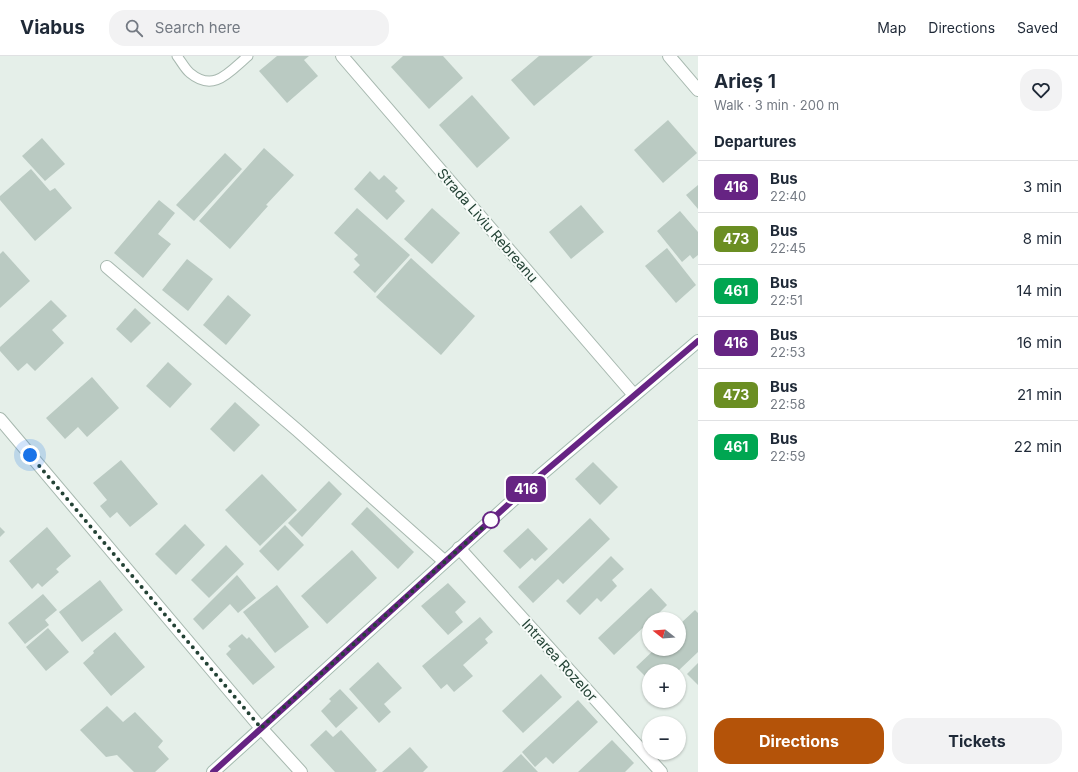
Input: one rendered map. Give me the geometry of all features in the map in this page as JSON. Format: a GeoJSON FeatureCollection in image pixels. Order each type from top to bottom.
{"type":"FeatureCollection","features":[{"type":"Feature","properties":{"kind":"street","name":"Strada Liviu Rebreanu"},"geometry":{"type":"LineString","coordinates":[[342,56],[634,395]]}},
{"type":"Feature","properties":{"kind":"street"},"geometry":{"type":"LineString","coordinates":[[669,56],[698,90]]}},
{"type":"Feature","properties":{"kind":"street"},"geometry":{"type":"LineString","coordinates":[[107,267],[297,430],[444,561]]}},
{"type":"Feature","properties":{"kind":"street"},"geometry":{"type":"LineString","coordinates":[[213,772],[444,561],[543,473],[698,341]]}},
{"type":"Feature","properties":{"kind":"street"},"geometry":{"type":"LineString","coordinates":[[0,419],[261,728],[301,772]]}},
{"type":"Feature","properties":{"kind":"street","name":"Intrarea Rozelor"},"geometry":{"type":"LineString","coordinates":[[459,548],[661,772]]}},
{"type":"Feature","properties":{"kind":"lane"},"geometry":{"type":"LineString","coordinates":[[176,56],[190,73],[204,81],[213,82],[248,56]]}},
{"type":"Feature","properties":{"kind":"building"},"geometry":{"type":"Polygon","coordinates":[[[277,56],[309,56],[304,60],[318,76],[287,103],[259,71],[277,56]]]}},
{"type":"Feature","properties":{"kind":"building"},"geometry":{"type":"Polygon","coordinates":[[[403,56],[443,56],[463,78],[429,109],[391,67],[403,56]]]}},
{"type":"Feature","properties":{"kind":"building"},"geometry":{"type":"Polygon","coordinates":[[[539,56],[593,56],[534,106],[511,80],[539,56]]]}},
{"type":"Feature","properties":{"kind":"building"},"geometry":{"type":"Polygon","coordinates":[[[472,95],[510,138],[477,168],[439,125],[472,95]]]}},
{"type":"Feature","properties":{"kind":"building"},"geometry":{"type":"Polygon","coordinates":[[[668,120],[697,153],[663,183],[634,150],[668,120]]]}},
{"type":"Feature","properties":{"kind":"building"},"geometry":{"type":"Polygon","coordinates":[[[42,138],[65,164],[45,181],[22,156],[42,138]]]}},
{"type":"Feature","properties":{"kind":"building"},"geometry":{"type":"Polygon","coordinates":[[[264,148],[294,175],[266,205],[268,206],[230,249],[199,221],[264,148]]]}},
{"type":"Feature","properties":{"kind":"building"},"geometry":{"type":"Polygon","coordinates":[[[225,153],[242,169],[194,221],[176,205],[225,153]]]}},
{"type":"Feature","properties":{"kind":"building"},"geometry":{"type":"Polygon","coordinates":[[[31,169],[50,191],[55,188],[72,208],[35,241],[0,200],[0,196],[31,169]]]}},
{"type":"Feature","properties":{"kind":"building"},"geometry":{"type":"Polygon","coordinates":[[[370,171],[379,180],[384,175],[398,188],[395,191],[405,201],[387,220],[354,189],[370,171]]]}},
{"type":"Feature","properties":{"kind":"building"},"geometry":{"type":"Polygon","coordinates":[[[698,185],[698,209],[686,195],[698,185]]]}},
{"type":"Feature","properties":{"kind":"building"},"geometry":{"type":"Polygon","coordinates":[[[159,200],[175,213],[158,234],[171,244],[143,278],[114,253],[159,200]]]}},
{"type":"Feature","properties":{"kind":"building"},"geometry":{"type":"Polygon","coordinates":[[[581,205],[604,232],[571,259],[549,232],[581,205]]]}},
{"type":"Feature","properties":{"kind":"building"},"geometry":{"type":"Polygon","coordinates":[[[357,208],[410,255],[375,293],[353,272],[360,265],[354,259],[358,255],[334,233],[357,208]]]}},
{"type":"Feature","properties":{"kind":"building"},"geometry":{"type":"Polygon","coordinates":[[[432,208],[460,233],[432,264],[404,239],[432,208]]]}},
{"type":"Feature","properties":{"kind":"building"},"geometry":{"type":"Polygon","coordinates":[[[680,211],[698,232],[698,255],[693,259],[690,255],[682,262],[657,231],[680,211]]]}},
{"type":"Feature","properties":{"kind":"building"},"geometry":{"type":"Polygon","coordinates":[[[667,248],[696,285],[676,303],[645,266],[667,248]]]}},
{"type":"Feature","properties":{"kind":"building"},"geometry":{"type":"Polygon","coordinates":[[[3,251],[30,281],[0,308],[0,254],[3,251]]]}},
{"type":"Feature","properties":{"kind":"building"},"geometry":{"type":"Polygon","coordinates":[[[411,258],[475,316],[441,355],[376,297],[411,258]]]}},
{"type":"Feature","properties":{"kind":"building"},"geometry":{"type":"Polygon","coordinates":[[[187,259],[213,279],[188,311],[162,290],[187,259]]]}},
{"type":"Feature","properties":{"kind":"building"},"geometry":{"type":"Polygon","coordinates":[[[228,295],[251,315],[226,345],[203,325],[228,295]]]}},
{"type":"Feature","properties":{"kind":"building"},"geometry":{"type":"Polygon","coordinates":[[[51,300],[67,316],[52,330],[64,343],[35,371],[27,363],[18,371],[0,351],[0,347],[51,300]]]}},
{"type":"Feature","properties":{"kind":"building"},"geometry":{"type":"Polygon","coordinates":[[[135,308],[151,323],[131,343],[116,329],[135,308]]]}},
{"type":"Feature","properties":{"kind":"building"},"geometry":{"type":"Polygon","coordinates":[[[168,362],[192,384],[170,408],[146,386],[168,362]]]}},
{"type":"Feature","properties":{"kind":"building"},"geometry":{"type":"Polygon","coordinates":[[[92,377],[119,408],[87,437],[78,427],[65,439],[46,418],[92,377]]]}},
{"type":"Feature","properties":{"kind":"building"},"geometry":{"type":"Polygon","coordinates":[[[235,402],[260,425],[234,452],[210,429],[235,402]]]}},
{"type":"Feature","properties":{"kind":"building"},"geometry":{"type":"Polygon","coordinates":[[[121,460],[158,504],[130,527],[117,512],[110,518],[100,506],[107,500],[93,483],[121,460]]]}},
{"type":"Feature","properties":{"kind":"building"},"geometry":{"type":"Polygon","coordinates":[[[593,462],[618,487],[600,505],[575,479],[593,462]]]}},
{"type":"Feature","properties":{"kind":"building"},"geometry":{"type":"Polygon","coordinates":[[[262,474],[297,510],[260,546],[225,510],[262,474]]]}},
{"type":"Feature","properties":{"kind":"building"},"geometry":{"type":"Polygon","coordinates":[[[329,481],[342,494],[302,537],[288,523],[329,481]]]}},
{"type":"Feature","properties":{"kind":"building"},"geometry":{"type":"Polygon","coordinates":[[[367,507],[414,552],[398,569],[351,524],[367,507]]]}},
{"type":"Feature","properties":{"kind":"building"},"geometry":{"type":"Polygon","coordinates":[[[590,518],[610,539],[563,584],[558,579],[533,603],[518,587],[590,518]]]}},
{"type":"Feature","properties":{"kind":"building"},"geometry":{"type":"Polygon","coordinates":[[[185,524],[205,545],[176,575],[155,554],[185,524]]]}},
{"type":"Feature","properties":{"kind":"building"},"geometry":{"type":"Polygon","coordinates":[[[285,525],[304,545],[278,571],[259,551],[285,525]]]}},
{"type":"Feature","properties":{"kind":"building"},"geometry":{"type":"Polygon","coordinates":[[[0,527],[5,532],[0,537],[0,527]]]}},
{"type":"Feature","properties":{"kind":"building"},"geometry":{"type":"Polygon","coordinates":[[[47,527],[71,556],[56,569],[59,572],[42,587],[38,583],[32,589],[9,561],[47,527]]]}},
{"type":"Feature","properties":{"kind":"building"},"geometry":{"type":"Polygon","coordinates":[[[528,528],[548,549],[535,561],[532,558],[520,569],[503,551],[528,528]]]}},
{"type":"Feature","properties":{"kind":"building"},"geometry":{"type":"Polygon","coordinates":[[[226,545],[244,564],[209,598],[191,580],[226,545]]]}},
{"type":"Feature","properties":{"kind":"building"},"geometry":{"type":"Polygon","coordinates":[[[352,550],[377,578],[327,624],[301,596],[352,550]]]}},
{"type":"Feature","properties":{"kind":"building"},"geometry":{"type":"Polygon","coordinates":[[[611,556],[624,569],[612,580],[617,586],[601,602],[597,598],[580,615],[566,601],[611,556]]]}},
{"type":"Feature","properties":{"kind":"building"},"geometry":{"type":"Polygon","coordinates":[[[237,575],[256,598],[238,613],[230,604],[203,630],[193,619],[237,575]]]}},
{"type":"Feature","properties":{"kind":"building"},"geometry":{"type":"Polygon","coordinates":[[[100,580],[123,610],[82,642],[59,612],[100,580]]]}},
{"type":"Feature","properties":{"kind":"building"},"geometry":{"type":"Polygon","coordinates":[[[448,583],[466,602],[455,612],[463,622],[448,635],[421,606],[448,583]]]}},
{"type":"Feature","properties":{"kind":"building"},"geometry":{"type":"Polygon","coordinates":[[[277,585],[309,627],[275,653],[243,612],[277,585]]]}},
{"type":"Feature","properties":{"kind":"building"},"geometry":{"type":"Polygon","coordinates":[[[651,588],[667,605],[660,612],[642,612],[642,629],[614,655],[598,638],[651,588]]]}},
{"type":"Feature","properties":{"kind":"building"},"geometry":{"type":"Polygon","coordinates":[[[43,594],[57,610],[45,620],[49,625],[25,644],[8,623],[43,594]]]}},
{"type":"Feature","properties":{"kind":"building"},"geometry":{"type":"Polygon","coordinates":[[[695,610],[698,613],[698,652],[685,664],[642,664],[642,673],[636,667],[648,656],[686,656],[686,618],[695,610]]]}},
{"type":"Feature","properties":{"kind":"building"},"geometry":{"type":"Polygon","coordinates":[[[480,617],[493,632],[485,639],[488,643],[463,665],[473,676],[454,692],[447,684],[441,689],[422,666],[480,617]]]}},
{"type":"Feature","properties":{"kind":"building"},"geometry":{"type":"Polygon","coordinates":[[[48,628],[69,652],[46,671],[26,647],[48,628]]]}},
{"type":"Feature","properties":{"kind":"building"},"geometry":{"type":"Polygon","coordinates":[[[115,632],[145,667],[111,696],[83,663],[94,653],[93,651],[115,632]]]}},
{"type":"Feature","properties":{"kind":"building"},"geometry":{"type":"Polygon","coordinates":[[[242,634],[247,639],[249,637],[275,667],[253,685],[226,654],[231,649],[228,646],[242,634]]]}},
{"type":"Feature","properties":{"kind":"building"},"geometry":{"type":"Polygon","coordinates":[[[378,662],[402,688],[384,704],[391,712],[379,723],[349,689],[378,662]]]}},
{"type":"Feature","properties":{"kind":"building"},"geometry":{"type":"Polygon","coordinates":[[[698,663],[698,685],[687,674],[698,663]]]}},
{"type":"Feature","properties":{"kind":"building"},"geometry":{"type":"Polygon","coordinates":[[[541,674],[562,697],[523,733],[502,711],[541,674]]]}},
{"type":"Feature","properties":{"kind":"building"},"geometry":{"type":"Polygon","coordinates":[[[340,689],[358,708],[336,728],[321,711],[331,701],[329,699],[340,689]]]}},
{"type":"Feature","properties":{"kind":"building"},"geometry":{"type":"Polygon","coordinates":[[[578,700],[598,722],[553,764],[546,757],[535,767],[522,752],[578,700]]]}},
{"type":"Feature","properties":{"kind":"building"},"geometry":{"type":"Polygon","coordinates":[[[107,706],[123,722],[135,712],[163,741],[158,747],[169,759],[155,772],[134,772],[117,755],[106,757],[80,730],[107,706]]]}},
{"type":"Feature","properties":{"kind":"building"},"geometry":{"type":"Polygon","coordinates":[[[326,730],[333,737],[341,730],[377,770],[375,772],[335,772],[310,745],[326,730]]]}},
{"type":"Feature","properties":{"kind":"building"},"geometry":{"type":"Polygon","coordinates":[[[612,740],[634,763],[625,772],[578,772],[612,740]]]}},
{"type":"Feature","properties":{"kind":"building"},"geometry":{"type":"Polygon","coordinates":[[[410,747],[428,767],[423,772],[382,772],[410,747]]]}},
{"type":"Feature","properties":{"kind":"building"},"geometry":{"type":"Polygon","coordinates":[[[521,754],[538,772],[502,772],[521,754]]]}},
{"type":"Feature","properties":{"kind":"bus line","name":"416"},"geometry":{"type":"LineString","coordinates":[[213,772],[444,561],[543,473],[698,341]]}},
{"type":"Feature","properties":{"kind":"route"},"geometry":{"type":"LineString","coordinates":[[30,455],[261,728],[491,520]]}}]}
